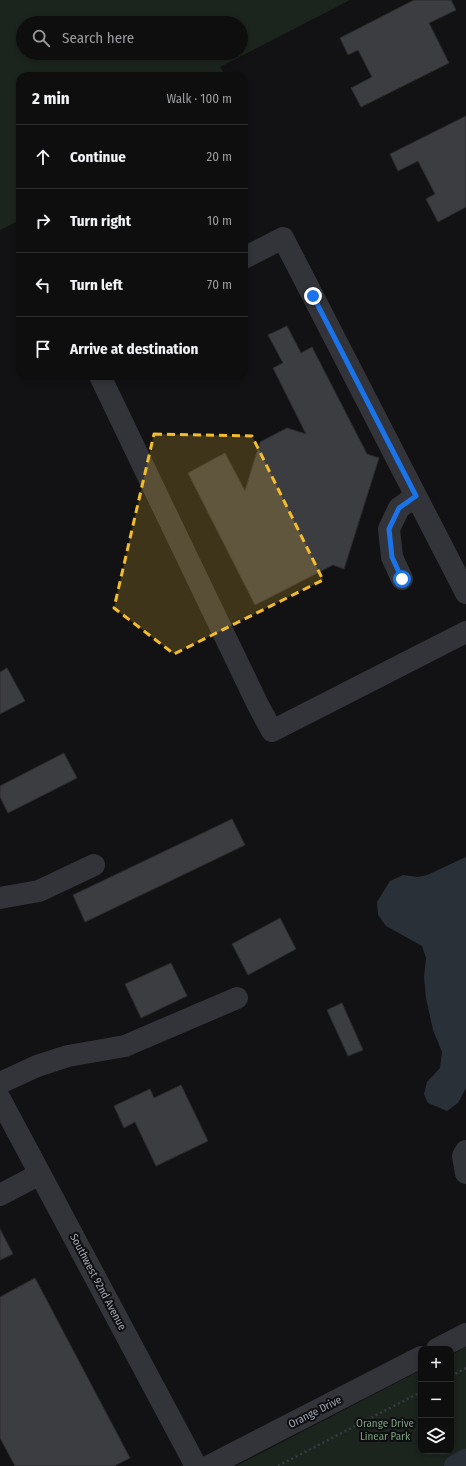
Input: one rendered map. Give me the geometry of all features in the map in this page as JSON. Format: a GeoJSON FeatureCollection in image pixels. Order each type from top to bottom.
{"type":"FeatureCollection","features":[{"type":"Feature","properties":{"kind":"street"},"geometry":{"type":"LineString","coordinates":[[248,256],[283,238],[466,593]]}},
{"type":"Feature","properties":{"kind":"street"},"geometry":{"type":"LineString","coordinates":[[102,380],[254,698],[272,732],[466,632]]}},
{"type":"Feature","properties":{"kind":"street"},"geometry":{"type":"LineString","coordinates":[[402,579],[392,557],[389,529],[399,508],[416,496]]}},
{"type":"Feature","properties":{"kind":"street"},"geometry":{"type":"LineString","coordinates":[[0,898],[39,891],[94,865]]}},
{"type":"Feature","properties":{"kind":"street"},"geometry":{"type":"LineString","coordinates":[[0,1083],[37,1066],[68,1056],[125,1046],[238,998]]}},
{"type":"Feature","properties":{"kind":"street","name":"Southwest 92nd Avenue"},"geometry":{"type":"LineString","coordinates":[[0,1099],[196,1466]]}},
{"type":"Feature","properties":{"kind":"street"},"geometry":{"type":"LineString","coordinates":[[466,1151],[463,1156],[466,1173]]}},
{"type":"Feature","properties":{"kind":"street"},"geometry":{"type":"LineString","coordinates":[[0,1194],[40,1174]]}},
{"type":"Feature","properties":{"kind":"street"},"geometry":{"type":"LineString","coordinates":[[443,1346],[466,1334]]}},
{"type":"Feature","properties":{"kind":"street","name":"Orange Drive"},"geometry":{"type":"LineString","coordinates":[[209,1466],[418,1359]]}},
{"type":"Feature","properties":{"kind":"path"},"geometry":{"type":"LineString","coordinates":[[454,1374],[466,1368]]}},
{"type":"Feature","properties":{"kind":"path"},"geometry":{"type":"LineString","coordinates":[[278,1466],[418,1394]]}},
{"type":"Feature","properties":{"kind":"highlighted area"},"geometry":{"type":"Polygon","coordinates":[[[154,434],[252,436],[323,580],[174,654],[114,608],[154,434]]]}},
{"type":"Feature","properties":{"kind":"green space"},"geometry":{"type":"Polygon","coordinates":[[[0,0],[350,0],[248,53],[248,16],[16,16],[16,60],[234,60],[220,67],[223,72],[16,72],[16,222],[0,230],[0,0]]]}},
{"type":"Feature","properties":{"kind":"green space","name":"Orange Drive Linear Park"},"geometry":{"type":"Polygon","coordinates":[[[466,1347],[466,1466],[236,1466],[418,1372],[418,1454],[454,1454],[454,1353],[466,1347]]]}},
{"type":"Feature","properties":{"kind":"shaded area"},"geometry":{"type":"Polygon","coordinates":[[[466,857],[466,1088],[458,1103],[447,1111],[428,1103],[424,1094],[427,1082],[440,1068],[442,1052],[433,1030],[426,998],[424,977],[426,958],[422,946],[386,926],[378,915],[377,902],[390,881],[403,875],[418,877],[427,875],[466,857]]]}},
{"type":"Feature","properties":{"kind":"building"},"geometry":{"type":"Polygon","coordinates":[[[414,0],[451,0],[456,10],[429,23],[449,63],[361,107],[351,88],[372,77],[358,50],[348,55],[340,38],[414,0]]]}},
{"type":"Feature","properties":{"kind":"building"},"geometry":{"type":"Polygon","coordinates":[[[466,116],[466,207],[438,222],[426,199],[435,194],[418,161],[398,171],[390,154],[466,116]]]}},
{"type":"Feature","properties":{"kind":"building"},"geometry":{"type":"Polygon","coordinates":[[[287,326],[301,353],[312,347],[367,454],[379,458],[344,569],[333,565],[255,605],[188,473],[225,453],[245,491],[260,442],[287,428],[306,434],[273,368],[283,363],[268,335],[287,326]]]}},
{"type":"Feature","properties":{"kind":"building"},"geometry":{"type":"Polygon","coordinates":[[[7,668],[25,701],[0,714],[0,672],[7,668]]]}},
{"type":"Feature","properties":{"kind":"building"},"geometry":{"type":"Polygon","coordinates":[[[64,753],[77,778],[8,813],[0,797],[0,786],[64,753]]]}},
{"type":"Feature","properties":{"kind":"building"},"geometry":{"type":"Polygon","coordinates":[[[232,819],[245,845],[85,922],[73,895],[232,819]]]}},
{"type":"Feature","properties":{"kind":"building"},"geometry":{"type":"Polygon","coordinates":[[[280,918],[296,949],[248,975],[232,944],[280,918]]]}},
{"type":"Feature","properties":{"kind":"building"},"geometry":{"type":"Polygon","coordinates":[[[171,963],[187,996],[141,1018],[125,984],[171,963]]]}},
{"type":"Feature","properties":{"kind":"building"},"geometry":{"type":"Polygon","coordinates":[[[342,1003],[363,1050],[348,1056],[327,1010],[342,1003]]]}},
{"type":"Feature","properties":{"kind":"building"},"geometry":{"type":"Polygon","coordinates":[[[181,1085],[208,1141],[156,1166],[135,1122],[124,1128],[114,1106],[150,1089],[154,1098],[181,1085]]]}},
{"type":"Feature","properties":{"kind":"building"},"geometry":{"type":"Polygon","coordinates":[[[0,1229],[13,1254],[0,1260],[0,1229]]]}},
{"type":"Feature","properties":{"kind":"building"},"geometry":{"type":"Polygon","coordinates":[[[35,1278],[130,1458],[114,1466],[15,1466],[0,1438],[0,1297],[35,1278]]]}},
{"type":"Feature","properties":{"kind":"waterway"},"geometry":{"type":"LineString","coordinates":[[456,1466],[466,1461]]}},
{"type":"Feature","properties":{"kind":"route"},"geometry":{"type":"LineString","coordinates":[[313,296],[416,496],[399,508],[389,529],[392,557],[402,579]]}}]}
